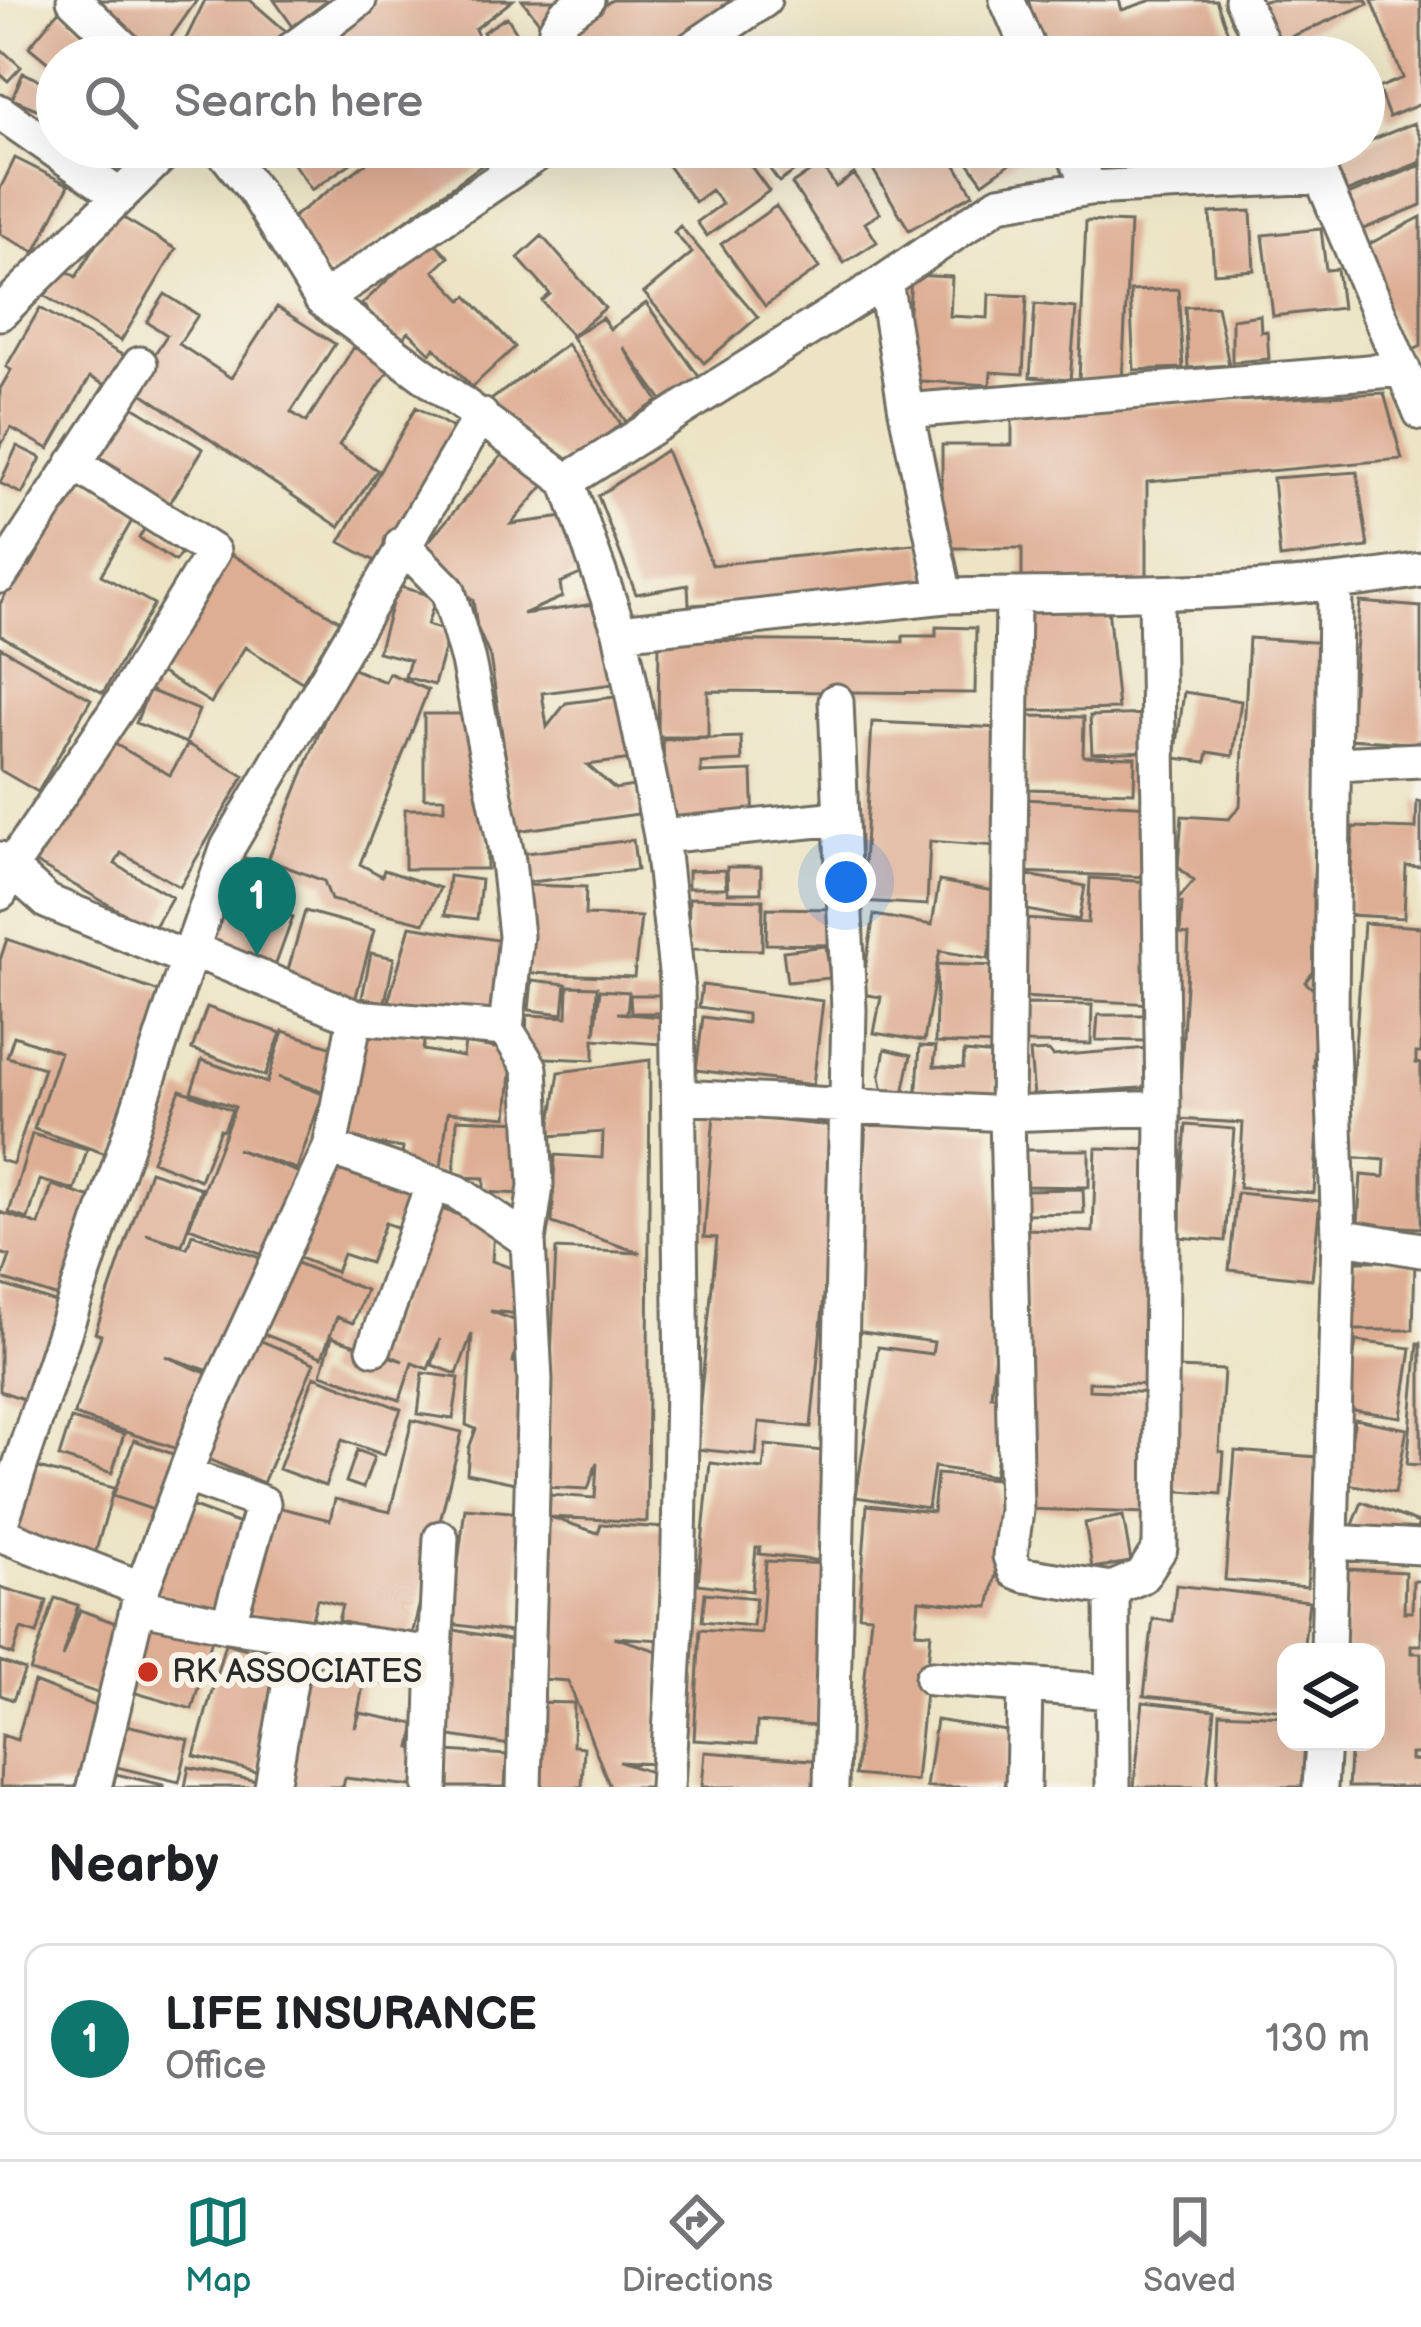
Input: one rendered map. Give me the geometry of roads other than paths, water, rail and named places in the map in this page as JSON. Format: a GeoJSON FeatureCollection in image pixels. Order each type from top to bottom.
{"type":"FeatureCollection","features":[{"type":"Feature","properties":{"kind":"street"},"geometry":{"type":"LineString","coordinates":[[74,0],[111,36]]}},
{"type":"Feature","properties":{"kind":"street"},"geometry":{"type":"LineString","coordinates":[[559,36],[556,29],[565,15],[587,0]]}},
{"type":"Feature","properties":{"kind":"street"},"geometry":{"type":"LineString","coordinates":[[711,36],[764,0]]}},
{"type":"Feature","properties":{"kind":"street"},"geometry":{"type":"LineString","coordinates":[[1007,0],[1023,36]]}},
{"type":"Feature","properties":{"kind":"street"},"geometry":{"type":"LineString","coordinates":[[1242,0],[1258,36]]}},
{"type":"Feature","properties":{"kind":"street"},"geometry":{"type":"LineString","coordinates":[[309,36],[352,2]]}},
{"type":"Feature","properties":{"kind":"street"},"geometry":{"type":"LineString","coordinates":[[0,112],[36,137]]}},
{"type":"Feature","properties":{"kind":"street"},"geometry":{"type":"LineString","coordinates":[[80,168],[120,196]]}},
{"type":"Feature","properties":{"kind":"street"},"geometry":{"type":"LineString","coordinates":[[0,313],[149,168]]}},
{"type":"Feature","properties":{"kind":"street"},"geometry":{"type":"LineString","coordinates":[[236,168],[322,300],[567,481],[620,632],[661,836],[677,981],[681,1410],[678,1593],[667,1787]]}},
{"type":"Feature","properties":{"kind":"street"},"geometry":{"type":"LineString","coordinates":[[322,300],[517,168]]}},
{"type":"Feature","properties":{"kind":"street"},"geometry":{"type":"LineString","coordinates":[[1081,168],[1090,188]]}},
{"type":"Feature","properties":{"kind":"street"},"geometry":{"type":"LineString","coordinates":[[567,481],[885,281],[999,203],[1262,168]]}},
{"type":"Feature","properties":{"kind":"street"},"geometry":{"type":"LineString","coordinates":[[1317,168],[1421,413]]}},
{"type":"Feature","properties":{"kind":"street"},"geometry":{"type":"LineString","coordinates":[[885,281],[906,411],[945,596]]}},
{"type":"Feature","properties":{"kind":"street"},"geometry":{"type":"LineString","coordinates":[[0,576],[140,364]]}},
{"type":"Feature","properties":{"kind":"street"},"geometry":{"type":"LineString","coordinates":[[906,411],[1403,369]]}},
{"type":"Feature","properties":{"kind":"street"},"geometry":{"type":"LineString","coordinates":[[435,1654],[227,1624],[140,1597],[0,1530],[228,848],[481,415]]}},
{"type":"Feature","properties":{"kind":"street"},"geometry":{"type":"LineString","coordinates":[[74,464],[213,552],[122,702],[3,874],[48,902],[355,1017],[506,1029]]}},
{"type":"Feature","properties":{"kind":"street"},"geometry":{"type":"LineString","coordinates":[[402,544],[448,591],[468,661],[508,861],[516,936],[506,1029],[530,1068],[536,1186],[528,1241],[535,1380],[524,1787]]}},
{"type":"Feature","properties":{"kind":"street"},"geometry":{"type":"LineString","coordinates":[[620,632],[945,596],[1335,585],[1421,570]]}},
{"type":"Feature","properties":{"kind":"street"},"geometry":{"type":"LineString","coordinates":[[1328,1643],[1340,1237],[1331,1016],[1335,585]]}},
{"type":"Feature","properties":{"kind":"street"},"geometry":{"type":"LineString","coordinates":[[1013,595],[1006,1114],[1016,1510],[1010,1556],[1016,1571],[1025,1575],[1112,1588],[1142,1576],[1160,1548],[1163,1108],[1156,593]]}},
{"type":"Feature","properties":{"kind":"street"},"geometry":{"type":"LineString","coordinates":[[831,1787],[849,1010],[836,701]]}},
{"type":"Feature","properties":{"kind":"street"},"geometry":{"type":"LineString","coordinates":[[1334,764],[1421,760]]}},
{"type":"Feature","properties":{"kind":"street"},"geometry":{"type":"LineString","coordinates":[[661,836],[839,818]]}},
{"type":"Feature","properties":{"kind":"street"},"geometry":{"type":"LineString","coordinates":[[94,1787],[140,1597],[185,1474],[207,1415],[330,1148],[355,1017]]}},
{"type":"Feature","properties":{"kind":"street"},"geometry":{"type":"LineString","coordinates":[[679,1097],[1006,1114],[1163,1108]]}},
{"type":"Feature","properties":{"kind":"street"},"geometry":{"type":"LineString","coordinates":[[330,1148],[457,1192],[528,1241]]}},
{"type":"Feature","properties":{"kind":"street"},"geometry":{"type":"LineString","coordinates":[[374,1348],[433,1183]]}},
{"type":"Feature","properties":{"kind":"street"},"geometry":{"type":"LineString","coordinates":[[1340,1237],[1421,1250]]}},
{"type":"Feature","properties":{"kind":"street"},"geometry":{"type":"LineString","coordinates":[[185,1474],[263,1503],[227,1624]]}},
{"type":"Feature","properties":{"kind":"street"},"geometry":{"type":"LineString","coordinates":[[431,1787],[441,1538]]}},
{"type":"Feature","properties":{"kind":"street"},"geometry":{"type":"LineString","coordinates":[[1333,1542],[1421,1547]]}},
{"type":"Feature","properties":{"kind":"street"},"geometry":{"type":"LineString","coordinates":[[1112,1588],[1113,1787]]}},
{"type":"Feature","properties":{"kind":"street"},"geometry":{"type":"LineString","coordinates":[[272,1787],[298,1635]]}},
{"type":"Feature","properties":{"kind":"street"},"geometry":{"type":"LineString","coordinates":[[932,1678],[1112,1692]]}},
{"type":"Feature","properties":{"kind":"street"},"geometry":{"type":"LineString","coordinates":[[1023,1787],[1025,1685]]}},
{"type":"Feature","properties":{"kind":"street"},"geometry":{"type":"LineString","coordinates":[[1320,1787],[1322,1751]]}},
{"type":"Feature","properties":{"kind":"place","name":"LIFE INSURANCE"},"geometry":{"type":"Point","coordinates":[257,956]}},
{"type":"Feature","properties":{"kind":"place","name":"RK ASSOCIATES"},"geometry":{"type":"Point","coordinates":[148,1672]}}]}
